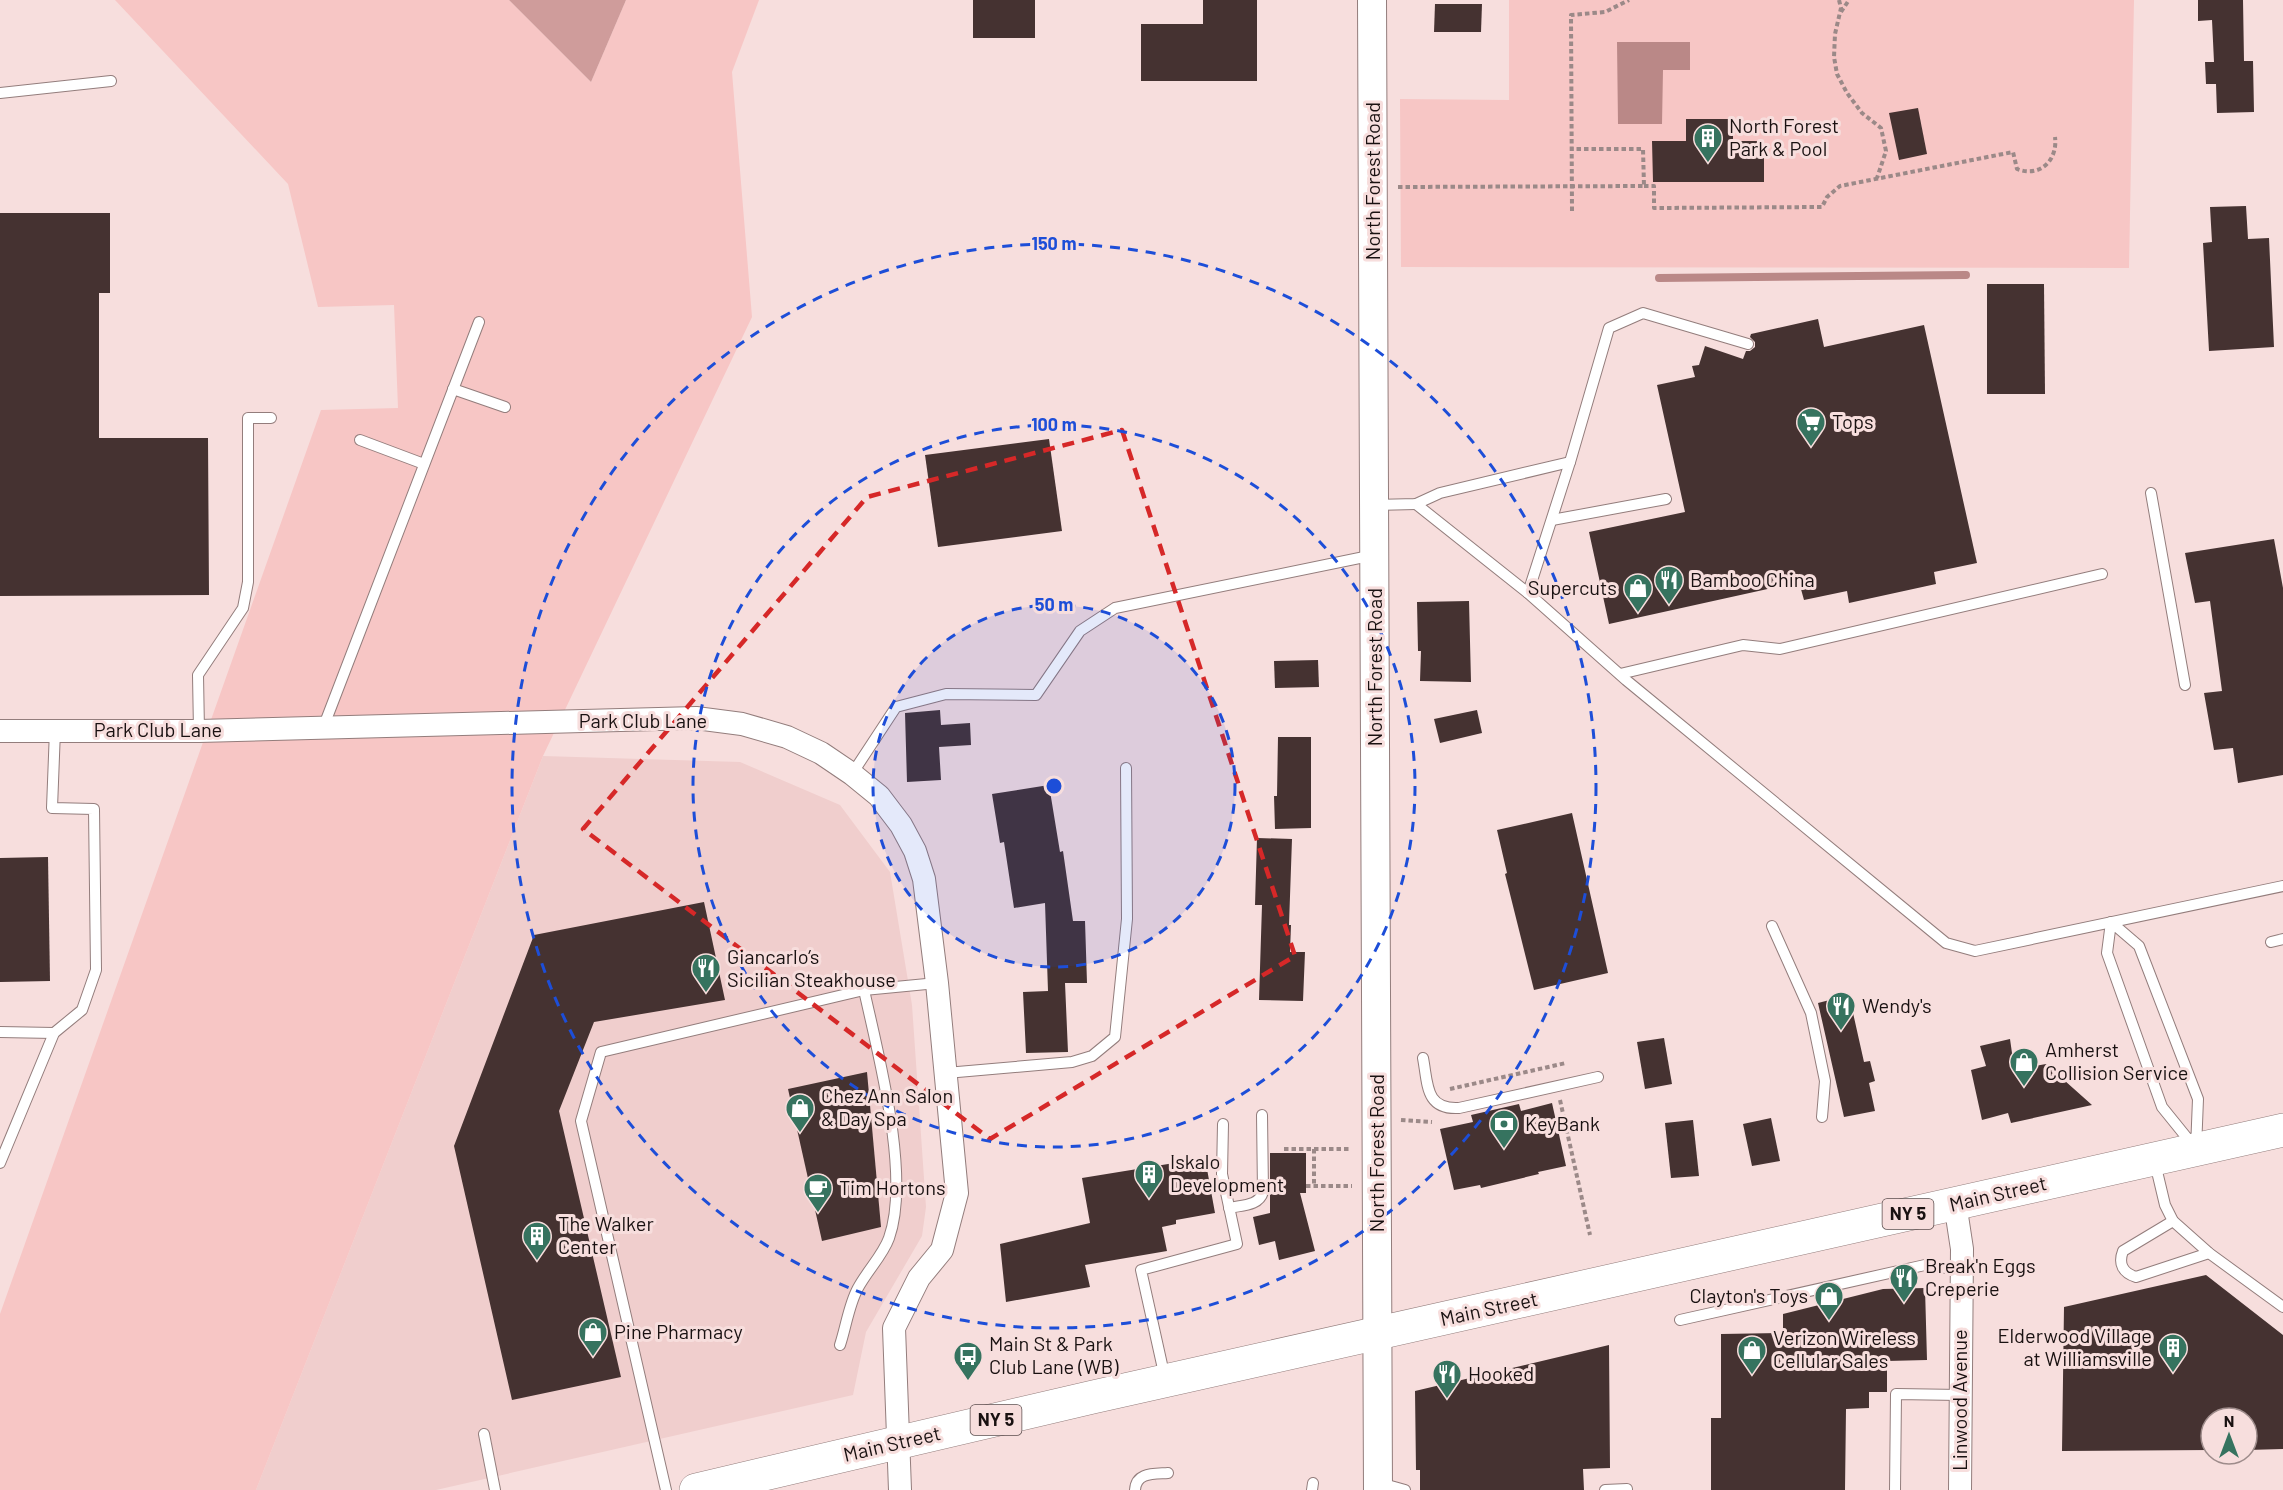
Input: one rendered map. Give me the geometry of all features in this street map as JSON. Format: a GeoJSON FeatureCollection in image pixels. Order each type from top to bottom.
{"type":"FeatureCollection","features":[{"type":"Feature","properties":{"kind":"main road","name":"Main Street"},"geometry":{"type":"LineString","coordinates":[[696,1490],[762,1482],[899,1442],[2283,1130]]}},
{"type":"Feature","properties":{"kind":"street","name":"North Forest Road"},"geometry":{"type":"LineString","coordinates":[[1372,0],[1378,1486]]}},
{"type":"Feature","properties":{"kind":"street","name":"Park Club Lane"},"geometry":{"type":"LineString","coordinates":[[0,731],[200,731],[696,718],[742,724],[787,737],[821,753],[879,796],[901,825],[915,851],[924,879],[937,983],[957,1193],[942,1250],[919,1278],[894,1329],[900,1490]]}},
{"type":"Feature","properties":{"kind":"street","name":"Linwood Avenue"},"geometry":{"type":"LineString","coordinates":[[1955,1203],[1962,1250],[1960,1490]]}},
{"type":"Feature","properties":{"kind":"lane"},"geometry":{"type":"LineString","coordinates":[[0,93],[111,81]]}},
{"type":"Feature","properties":{"kind":"lane"},"geometry":{"type":"LineString","coordinates":[[1528,593],[1570,462],[1609,328],[1643,313],[1748,344]]}},
{"type":"Feature","properties":{"kind":"lane"},"geometry":{"type":"LineString","coordinates":[[323,728],[479,322]]}},
{"type":"Feature","properties":{"kind":"lane"},"geometry":{"type":"LineString","coordinates":[[453,389],[505,407]]}},
{"type":"Feature","properties":{"kind":"lane"},"geometry":{"type":"LineString","coordinates":[[200,731],[198,675],[243,608],[248,582],[248,418],[271,418]]}},
{"type":"Feature","properties":{"kind":"lane"},"geometry":{"type":"LineString","coordinates":[[360,440],[424,464]]}},
{"type":"Feature","properties":{"kind":"lane"},"geometry":{"type":"LineString","coordinates":[[1374,505],[1416,504],[1440,493],[1570,462]]}},
{"type":"Feature","properties":{"kind":"lane"},"geometry":{"type":"LineString","coordinates":[[2151,494],[2185,685]]}},
{"type":"Feature","properties":{"kind":"lane"},"geometry":{"type":"LineString","coordinates":[[1552,520],[1666,499]]}},
{"type":"Feature","properties":{"kind":"lane"},"geometry":{"type":"LineString","coordinates":[[1416,504],[1528,593],[1620,674],[1946,943],[1975,951],[2283,886]]}},
{"type":"Feature","properties":{"kind":"lane"},"geometry":{"type":"LineString","coordinates":[[852,774],[896,707],[946,694],[1036,695],[1080,631],[1114,608],[1374,555]]}},
{"type":"Feature","properties":{"kind":"lane"},"geometry":{"type":"LineString","coordinates":[[1620,674],[1743,645],[1780,649],[2102,574]]}},
{"type":"Feature","properties":{"kind":"lane"},"geometry":{"type":"LineString","coordinates":[[0,1162],[54,1033],[82,1010],[96,970],[94,809],[52,808],[54,730]]}},
{"type":"Feature","properties":{"kind":"lane"},"geometry":{"type":"LineString","coordinates":[[946,1073],[1072,1062],[1092,1056],[1114,1037],[1127,919],[1126,768]]}},
{"type":"Feature","properties":{"kind":"lane"},"geometry":{"type":"LineString","coordinates":[[2111,922],[2107,953],[2162,1107],[2196,1149]]}},
{"type":"Feature","properties":{"kind":"lane"},"geometry":{"type":"LineString","coordinates":[[2111,922],[2139,946],[2198,1099],[2196,1149]]}},
{"type":"Feature","properties":{"kind":"lane"},"geometry":{"type":"LineString","coordinates":[[1772,926],[1811,1013],[1825,1081],[1822,1117]]}},
{"type":"Feature","properties":{"kind":"lane"},"geometry":{"type":"LineString","coordinates":[[2271,942],[2283,939]]}},
{"type":"Feature","properties":{"kind":"lane"},"geometry":{"type":"LineString","coordinates":[[666,1490],[581,1121],[602,1052],[864,990],[937,983]]}},
{"type":"Feature","properties":{"kind":"lane"},"geometry":{"type":"LineString","coordinates":[[840,1345],[857,1290],[889,1239],[897,1205],[894,1145],[864,990]]}},
{"type":"Feature","properties":{"kind":"lane"},"geometry":{"type":"LineString","coordinates":[[0,1032],[54,1033]]}},
{"type":"Feature","properties":{"kind":"lane"},"geometry":{"type":"LineString","coordinates":[[1423,1058],[1432,1099],[1438,1106],[1447,1109],[1598,1077]]}},
{"type":"Feature","properties":{"kind":"lane"},"geometry":{"type":"LineString","coordinates":[[1229,1208],[1257,1202],[1261,1198],[1262,1115]]}},
{"type":"Feature","properties":{"kind":"lane"},"geometry":{"type":"LineString","coordinates":[[1165,1381],[1141,1270],[1237,1244],[1222,1174],[1223,1124]]}},
{"type":"Feature","properties":{"kind":"lane"},"geometry":{"type":"LineString","coordinates":[[2154,1158],[2165,1205],[2173,1221],[2209,1253],[2283,1307]]}},
{"type":"Feature","properties":{"kind":"lane"},"geometry":{"type":"LineString","coordinates":[[2173,1221],[2123,1251],[2120,1260],[2122,1268],[2129,1275],[2136,1277],[2209,1253]]}},
{"type":"Feature","properties":{"kind":"lane"},"geometry":{"type":"LineString","coordinates":[[1680,1320],[1925,1265],[1962,1270]]}},
{"type":"Feature","properties":{"kind":"lane"},"geometry":{"type":"LineString","coordinates":[[1895,1490],[1896,1394],[1960,1395]]}},
{"type":"Feature","properties":{"kind":"lane"},"geometry":{"type":"LineString","coordinates":[[484,1434],[495,1490]]}},
{"type":"Feature","properties":{"kind":"lane"},"geometry":{"type":"LineString","coordinates":[[1135,1490],[1140,1477],[1147,1474],[1168,1473]]}},
{"type":"Feature","properties":{"kind":"lane"},"geometry":{"type":"LineString","coordinates":[[1378,1486],[1406,1490]]}},
{"type":"Feature","properties":{"kind":"lane"},"geometry":{"type":"LineString","coordinates":[[1605,1490],[1627,1489]]}},
{"type":"Feature","properties":{"kind":"path"},"geometry":{"type":"LineString","coordinates":[[1572,211],[1571,15],[1605,12],[1629,0]]}},
{"type":"Feature","properties":{"kind":"path"},"geometry":{"type":"LineString","coordinates":[[1839,0],[1840,12],[1835,34],[1834,57],[1837,74],[1847,93],[1862,113],[1881,128],[1886,151],[1876,179]]}},
{"type":"Feature","properties":{"kind":"path"},"geometry":{"type":"LineString","coordinates":[[1840,12],[1850,0]]}},
{"type":"Feature","properties":{"kind":"path"},"geometry":{"type":"LineString","coordinates":[[1397,187],[1653,186],[1654,208],[1822,207],[1827,197],[1840,186],[2013,152],[2017,169],[2034,171],[2047,165],[2053,157],[2055,137]]}},
{"type":"Feature","properties":{"kind":"path"},"geometry":{"type":"LineString","coordinates":[[1572,149],[1643,149],[1644,186]]}},
{"type":"Feature","properties":{"kind":"path"},"geometry":{"type":"LineString","coordinates":[[1450,1089],[1566,1063]]}},
{"type":"Feature","properties":{"kind":"path"},"geometry":{"type":"LineString","coordinates":[[1558,1094],[1590,1235]]}},
{"type":"Feature","properties":{"kind":"path"},"geometry":{"type":"LineString","coordinates":[[1559,1134],[1567,1132]]}},
{"type":"Feature","properties":{"kind":"path"},"geometry":{"type":"LineString","coordinates":[[1284,1149],[1352,1149]]}},
{"type":"Feature","properties":{"kind":"path"},"geometry":{"type":"LineString","coordinates":[[1314,1149],[1314,1186]]}},
{"type":"Feature","properties":{"kind":"path"},"geometry":{"type":"LineString","coordinates":[[1306,1186],[1352,1186]]}},
{"type":"Feature","properties":{"kind":"highlighted area"},"geometry":{"type":"Polygon","coordinates":[[[1122,430],[1295,956],[990,1139],[583,829],[867,497],[1122,430]]]}},
{"type":"Feature","properties":{"kind":"shaded area"},"geometry":{"type":"Polygon","coordinates":[[[115,0],[509,0],[591,82],[626,0],[759,0],[732,72],[752,317],[543,756],[256,1490],[0,1490],[0,1314],[321,410],[398,408],[394,305],[318,307],[288,184],[115,0]]]}},
{"type":"Feature","properties":{"kind":"shaded area"},"geometry":{"type":"Polygon","coordinates":[[[509,0],[626,0],[591,82],[509,0]]]}},
{"type":"Feature","properties":{"kind":"shaded area"},"geometry":{"type":"Polygon","coordinates":[[[1509,0],[2134,0],[2129,268],[1401,267],[1400,99],[1509,100],[1509,0]]]}},
{"type":"Feature","properties":{"kind":"shaded area"},"geometry":{"type":"Polygon","coordinates":[[[1617,42],[1690,42],[1690,70],[1663,70],[1662,124],[1618,124],[1617,42]]]}},
{"type":"Feature","properties":{"kind":"shaded area"},"geometry":{"type":"Polygon","coordinates":[[[543,756],[740,762],[840,805],[890,872],[912,1005],[926,1207],[922,1236],[866,1332],[853,1395],[436,1490],[256,1490],[543,756]]]}},
{"type":"Feature","properties":{"kind":"building"},"geometry":{"type":"Polygon","coordinates":[[[973,0],[1035,0],[1035,38],[973,38],[973,0]]]}},
{"type":"Feature","properties":{"kind":"building"},"geometry":{"type":"Polygon","coordinates":[[[1203,0],[1257,0],[1257,81],[1141,81],[1141,24],[1203,24],[1203,0]]]}},
{"type":"Feature","properties":{"kind":"building"},"geometry":{"type":"Polygon","coordinates":[[[2198,0],[2243,0],[2244,61],[2253,61],[2254,112],[2217,113],[2216,84],[2206,84],[2205,62],[2214,62],[2212,20],[2198,21],[2198,0]]]}},
{"type":"Feature","properties":{"kind":"building"},"geometry":{"type":"Polygon","coordinates":[[[1435,4],[1482,4],[1481,32],[1434,32],[1435,4]]]}},
{"type":"Feature","properties":{"kind":"building"},"geometry":{"type":"Polygon","coordinates":[[[1918,108],[1927,154],[1899,160],[1889,113],[1918,108]]]}},
{"type":"Feature","properties":{"kind":"building","name":"North Forest Park & Pool"},"geometry":{"type":"Polygon","coordinates":[[[1686,119],[1733,119],[1733,141],[1764,141],[1764,182],[1653,182],[1652,141],[1686,141],[1686,119]]]}},
{"type":"Feature","properties":{"kind":"building"},"geometry":{"type":"Polygon","coordinates":[[[2246,206],[2248,239],[2269,238],[2274,347],[2209,351],[2203,243],[2212,242],[2210,207],[2246,206]]]}},
{"type":"Feature","properties":{"kind":"building"},"geometry":{"type":"Polygon","coordinates":[[[0,213],[110,213],[110,293],[99,293],[99,438],[208,438],[209,595],[0,596],[0,213]]]}},
{"type":"Feature","properties":{"kind":"building"},"geometry":{"type":"Polygon","coordinates":[[[1987,284],[2044,284],[2045,394],[1987,394],[1987,284]]]}},
{"type":"Feature","properties":{"kind":"building","name":"Tops"},"geometry":{"type":"Polygon","coordinates":[[[1818,319],[1824,347],[1924,325],[1977,563],[1934,572],[1936,584],[1849,603],[1847,591],[1804,600],[1799,582],[1609,624],[1589,532],[1685,512],[1657,385],[1695,377],[1692,366],[1699,365],[1705,346],[1743,359],[1746,351],[1755,347],[1755,342],[1750,337],[1751,334],[1818,319]]]}},
{"type":"Feature","properties":{"kind":"building"},"geometry":{"type":"Polygon","coordinates":[[[1049,439],[1062,531],[938,547],[925,455],[1049,439]]]}},
{"type":"Feature","properties":{"kind":"building"},"geometry":{"type":"Polygon","coordinates":[[[2274,539],[2283,588],[2283,775],[2238,783],[2233,748],[2214,750],[2204,693],[2222,691],[2210,601],[2195,603],[2185,553],[2274,539]]]}},
{"type":"Feature","properties":{"kind":"building"},"geometry":{"type":"Polygon","coordinates":[[[1469,601],[1471,682],[1420,681],[1421,651],[1418,651],[1417,602],[1469,601]]]}},
{"type":"Feature","properties":{"kind":"building"},"geometry":{"type":"Polygon","coordinates":[[[1318,660],[1319,687],[1275,688],[1274,661],[1318,660]]]}},
{"type":"Feature","properties":{"kind":"building"},"geometry":{"type":"Polygon","coordinates":[[[940,710],[941,725],[970,723],[971,745],[939,747],[941,780],[907,782],[905,713],[940,710]]]}},
{"type":"Feature","properties":{"kind":"building"},"geometry":{"type":"Polygon","coordinates":[[[1477,710],[1482,733],[1440,743],[1434,719],[1477,710]]]}},
{"type":"Feature","properties":{"kind":"building"},"geometry":{"type":"Polygon","coordinates":[[[1278,737],[1311,737],[1311,828],[1275,829],[1274,796],[1277,796],[1278,737]]]}},
{"type":"Feature","properties":{"kind":"building"},"geometry":{"type":"Polygon","coordinates":[[[1049,785],[1060,852],[1063,851],[1073,921],[1085,921],[1087,983],[1065,983],[1068,1052],[1026,1053],[1023,992],[1048,991],[1045,903],[1014,908],[1004,842],[1000,843],[992,794],[1049,785]]]}},
{"type":"Feature","properties":{"kind":"building"},"geometry":{"type":"Polygon","coordinates":[[[1572,813],[1608,973],[1534,990],[1505,874],[1507,873],[1497,830],[1572,813]]]}},
{"type":"Feature","properties":{"kind":"building"},"geometry":{"type":"Polygon","coordinates":[[[1257,838],[1292,839],[1290,952],[1305,952],[1303,1001],[1259,1000],[1262,905],[1255,905],[1257,838]]]}},
{"type":"Feature","properties":{"kind":"building"},"geometry":{"type":"Polygon","coordinates":[[[48,857],[50,981],[0,982],[0,858],[48,857]]]}},
{"type":"Feature","properties":{"kind":"building","name":"The Walker Center"},"geometry":{"type":"Polygon","coordinates":[[[704,902],[725,1000],[594,1022],[559,1111],[621,1377],[512,1400],[454,1146],[534,935],[704,902]]]}},
{"type":"Feature","properties":{"kind":"building","name":"Wendy's"},"geometry":{"type":"Polygon","coordinates":[[[1849,995],[1864,1062],[1870,1061],[1875,1081],[1869,1083],[1875,1111],[1844,1117],[1818,1003],[1849,995]]]}},
{"type":"Feature","properties":{"kind":"building"},"geometry":{"type":"Polygon","coordinates":[[[1664,1038],[1672,1084],[1645,1089],[1637,1042],[1664,1038]]]}},
{"type":"Feature","properties":{"kind":"building","name":"Amherst Collision Service"},"geometry":{"type":"Polygon","coordinates":[[[2010,1039],[2013,1060],[2032,1057],[2035,1066],[2046,1064],[2092,1105],[2011,1123],[2008,1113],[1982,1120],[1971,1070],[1986,1066],[1980,1046],[2010,1039]]]}},
{"type":"Feature","properties":{"kind":"building"},"geometry":{"type":"Polygon","coordinates":[[[867,1072],[881,1227],[822,1241],[788,1089],[867,1072]]]}},
{"type":"Feature","properties":{"kind":"building","name":"KeyBank"},"geometry":{"type":"Polygon","coordinates":[[[1552,1103],[1566,1166],[1481,1188],[1480,1185],[1454,1190],[1440,1129],[1473,1122],[1471,1115],[1519,1104],[1521,1111],[1552,1103]]]}},
{"type":"Feature","properties":{"kind":"building"},"geometry":{"type":"Polygon","coordinates":[[[1771,1118],[1780,1161],[1752,1166],[1743,1124],[1771,1118]]]}},
{"type":"Feature","properties":{"kind":"building"},"geometry":{"type":"Polygon","coordinates":[[[1693,1120],[1699,1176],[1671,1178],[1665,1123],[1693,1120]]]}},
{"type":"Feature","properties":{"kind":"building"},"geometry":{"type":"Polygon","coordinates":[[[1270,1153],[1306,1153],[1306,1193],[1300,1193],[1315,1251],[1279,1260],[1275,1241],[1259,1245],[1253,1217],[1270,1213],[1270,1153]]]}},
{"type":"Feature","properties":{"kind":"building","name":"Iskalo Development"},"geometry":{"type":"Polygon","coordinates":[[[1205,1158],[1215,1213],[1176,1220],[1176,1224],[1162,1227],[1167,1251],[1085,1265],[1090,1287],[1006,1302],[1000,1244],[1090,1223],[1082,1178],[1205,1158]]]}},
{"type":"Feature","properties":{"kind":"building","name":"Elderwood Village at Williamsville"},"geometry":{"type":"Polygon","coordinates":[[[2206,1275],[2283,1335],[2283,1449],[2259,1450],[2259,1406],[2199,1406],[2199,1450],[2062,1451],[2064,1307],[2206,1275]]]}},
{"type":"Feature","properties":{"kind":"building"},"geometry":{"type":"Polygon","coordinates":[[[1925,1288],[1927,1360],[1887,1361],[1887,1392],[1869,1392],[1869,1408],[1846,1409],[1845,1490],[1711,1490],[1711,1418],[1721,1418],[1721,1334],[1783,1333],[1783,1314],[1883,1289],[1925,1288]]]}},
{"type":"Feature","properties":{"kind":"building"},"geometry":{"type":"Polygon","coordinates":[[[1609,1345],[1610,1468],[1583,1469],[1584,1490],[1420,1490],[1420,1470],[1416,1470],[1415,1391],[1609,1345]]]}},
{"type":"Feature","properties":{"kind":"waterway"},"geometry":{"type":"LineString","coordinates":[[1659,278],[1966,275]]}},
{"type":"Feature","properties":{"kind":"place","name":"North Forest Park & Pool"},"geometry":{"type":"Point","coordinates":[1708,164]}},
{"type":"Feature","properties":{"kind":"place","name":"Tops"},"geometry":{"type":"Point","coordinates":[1811,448]}},
{"type":"Feature","properties":{"kind":"place","name":"Bamboo China"},"geometry":{"type":"Point","coordinates":[1669,606]}},
{"type":"Feature","properties":{"kind":"place","name":"Supercuts"},"geometry":{"type":"Point","coordinates":[1638,614]}},
{"type":"Feature","properties":{"kind":"place","name":"Giancarlo’s Sicilian Steakhouse"},"geometry":{"type":"Point","coordinates":[706,994]}},
{"type":"Feature","properties":{"kind":"place","name":"Wendy's"},"geometry":{"type":"Point","coordinates":[1841,1032]}},
{"type":"Feature","properties":{"kind":"place","name":"Amherst Collision Service"},"geometry":{"type":"Point","coordinates":[2024,1088]}},
{"type":"Feature","properties":{"kind":"place","name":"Chez Ann Salon & Day Spa"},"geometry":{"type":"Point","coordinates":[800,1134]}},
{"type":"Feature","properties":{"kind":"place","name":"KeyBank"},"geometry":{"type":"Point","coordinates":[1504,1150]}},
{"type":"Feature","properties":{"kind":"place","name":"Iskalo Development"},"geometry":{"type":"Point","coordinates":[1149,1200]}},
{"type":"Feature","properties":{"kind":"place","name":"Tim Hortons"},"geometry":{"type":"Point","coordinates":[818,1214]}},
{"type":"Feature","properties":{"kind":"place","name":"The Walker Center"},"geometry":{"type":"Point","coordinates":[537,1262]}},
{"type":"Feature","properties":{"kind":"place","name":"Break'n Eggs Creperie"},"geometry":{"type":"Point","coordinates":[1904,1304]}},
{"type":"Feature","properties":{"kind":"place","name":"Clayton's Toys"},"geometry":{"type":"Point","coordinates":[1829,1322]}},
{"type":"Feature","properties":{"kind":"place","name":"Pine Pharmacy"},"geometry":{"type":"Point","coordinates":[593,1358]}},
{"type":"Feature","properties":{"kind":"place","name":"Elderwood Village at Williamsville"},"geometry":{"type":"Point","coordinates":[2173,1374]}},
{"type":"Feature","properties":{"kind":"place","name":"Verizon Wireless Cellular Sales"},"geometry":{"type":"Point","coordinates":[1752,1376]}},
{"type":"Feature","properties":{"kind":"place","name":"Main St & Park Club Lane (WB)"},"geometry":{"type":"Point","coordinates":[968,1382]}},
{"type":"Feature","properties":{"kind":"place","name":"Hooked"},"geometry":{"type":"Point","coordinates":[1447,1400]}}]}
